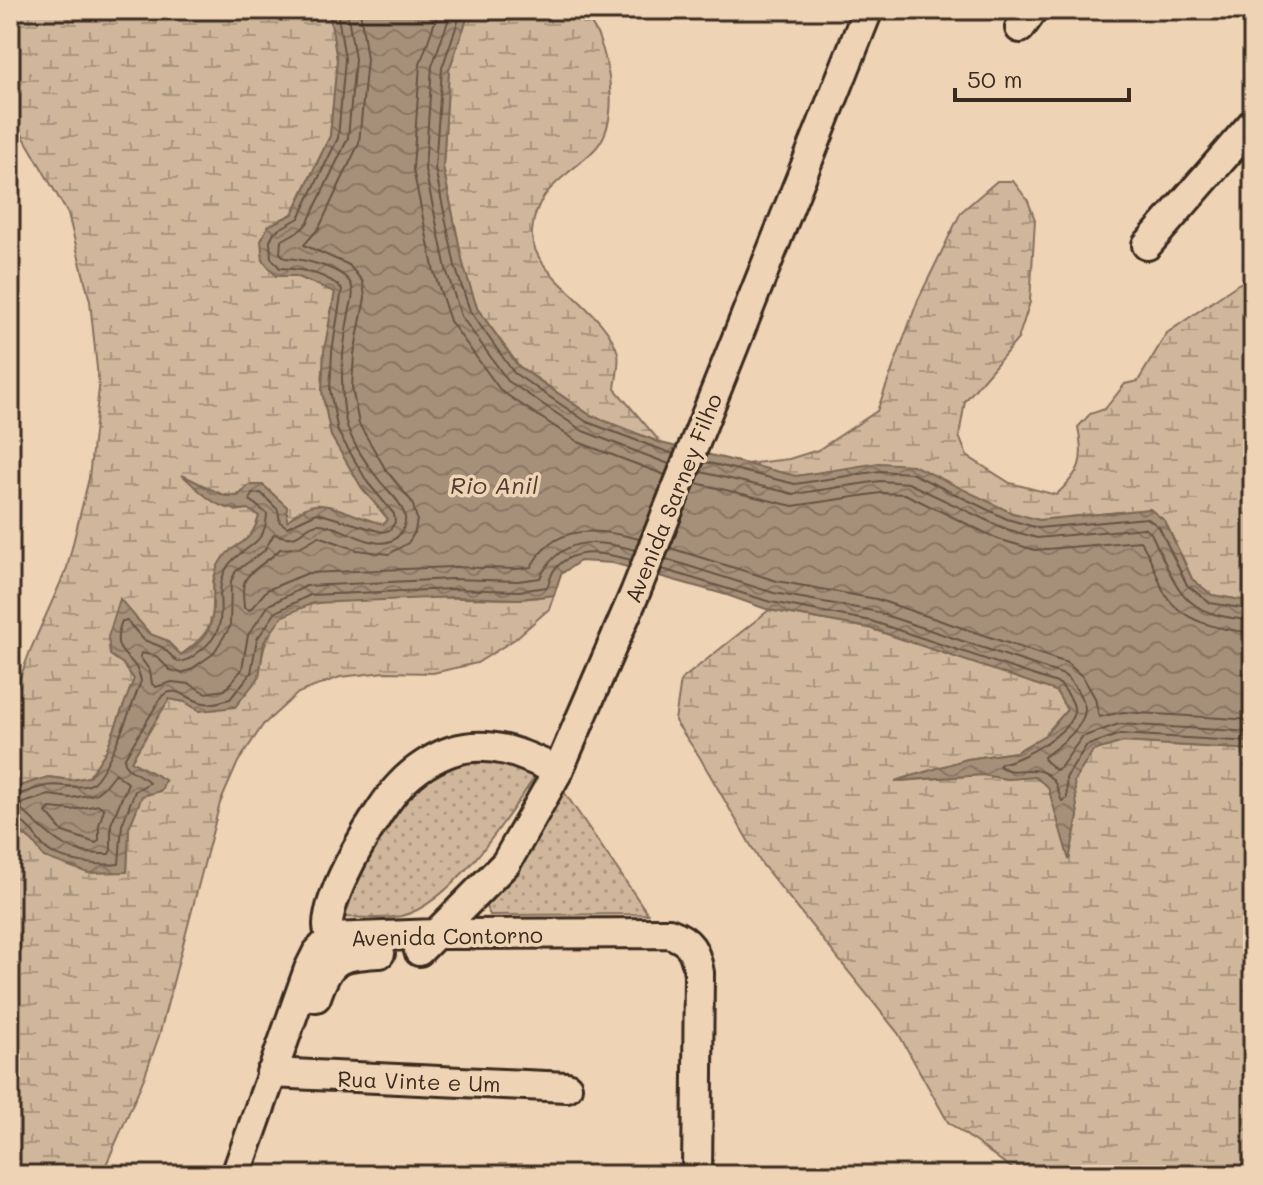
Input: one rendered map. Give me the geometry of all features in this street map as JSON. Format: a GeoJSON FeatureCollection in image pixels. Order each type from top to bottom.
{"type":"FeatureCollection","features":[{"type":"Feature","properties":{"kind":"street","name":"Avenida Sarney Filho"},"geometry":{"type":"LineString","coordinates":[[427,942],[506,863],[558,771],[721,382],[868,10]]}},
{"type":"Feature","properties":{"kind":"street"},"geometry":{"type":"LineString","coordinates":[[1147,245],[1253,123]]}},
{"type":"Feature","properties":{"kind":"street"},"geometry":{"type":"LineString","coordinates":[[338,947],[328,926],[340,884],[364,836],[400,784],[436,758],[473,747],[502,747],[558,771]]}},
{"type":"Feature","properties":{"kind":"street","name":"Avenida Contorno"},"geometry":{"type":"LineString","coordinates":[[236,1175],[338,947],[427,942],[669,950],[686,957],[699,973],[697,1175]]}},
{"type":"Feature","properties":{"kind":"street","name":"Avenida Contorno"},"geometry":{"type":"LineString","coordinates":[[254,1175],[280,1074]]}},
{"type":"Feature","properties":{"kind":"street","name":"Rua Vinte e Um"},"geometry":{"type":"LineString","coordinates":[[280,1074],[567,1087]]}},
{"type":"Feature","properties":{"kind":"green space"},"geometry":{"type":"Polygon","coordinates":[[[10,10],[329,10],[337,60],[330,136],[292,214],[268,226],[276,276],[296,276],[335,292],[324,351],[322,391],[331,436],[362,488],[388,519],[385,525],[333,510],[312,508],[300,511],[286,522],[287,507],[263,485],[231,495],[216,492],[186,477],[236,511],[248,509],[259,516],[246,541],[214,577],[211,622],[197,642],[181,655],[166,640],[150,634],[120,600],[123,664],[134,679],[106,751],[89,777],[71,780],[48,777],[10,789],[10,706],[30,651],[67,568],[89,478],[99,388],[90,301],[68,214],[19,129],[10,121],[10,10]]]}},
{"type":"Feature","properties":{"kind":"green space"},"geometry":{"type":"Polygon","coordinates":[[[470,10],[582,10],[598,36],[609,78],[608,123],[596,148],[555,184],[539,204],[532,232],[534,248],[554,277],[610,336],[618,353],[615,389],[661,443],[590,415],[519,366],[477,308],[463,264],[443,167],[449,70],[470,10]]]}},
{"type":"Feature","properties":{"kind":"green space"},"geometry":{"type":"Polygon","coordinates":[[[997,181],[1013,181],[1028,201],[1035,220],[1030,302],[1018,339],[965,401],[959,436],[967,456],[1010,483],[1056,495],[1079,465],[1081,449],[1078,427],[1090,414],[1105,409],[1125,384],[1138,381],[1167,333],[1253,277],[1253,602],[1212,595],[1192,579],[1182,556],[1150,509],[1039,520],[834,471],[796,476],[746,464],[789,459],[818,450],[877,411],[918,300],[961,212],[997,181]]]}},
{"type":"Feature","properties":{"kind":"green space"},"geometry":{"type":"Polygon","coordinates":[[[554,595],[549,609],[515,639],[477,663],[433,673],[385,672],[340,677],[298,693],[263,725],[238,762],[220,803],[159,1036],[106,1165],[91,1175],[10,1175],[10,823],[33,842],[44,857],[127,872],[129,828],[142,795],[150,794],[165,781],[131,761],[169,699],[185,702],[200,711],[259,677],[269,635],[284,615],[329,601],[361,598],[517,599],[554,595]]]}},
{"type":"Feature","properties":{"kind":"green space"},"geometry":{"type":"Polygon","coordinates":[[[769,610],[869,628],[1056,691],[1067,710],[1045,735],[1016,752],[967,759],[900,781],[982,775],[1007,779],[1035,777],[1048,786],[1069,858],[1078,816],[1073,781],[1093,751],[1123,742],[1253,750],[1253,1175],[1021,1175],[948,1122],[898,1033],[761,863],[675,721],[681,680],[769,610]]]}},
{"type":"Feature","properties":{"kind":"green space"},"geometry":{"type":"Polygon","coordinates":[[[469,757],[508,759],[536,775],[477,857],[440,895],[401,916],[339,917],[351,888],[396,806],[429,778],[469,757]]]}},
{"type":"Feature","properties":{"kind":"green space"},"geometry":{"type":"Polygon","coordinates":[[[560,786],[648,914],[490,915],[482,899],[560,786]]]}},
{"type":"Feature","properties":{"kind":"water","name":"Rio Anil"},"geometry":{"type":"Polygon","coordinates":[[[329,10],[470,10],[449,70],[443,167],[463,264],[477,308],[518,366],[590,415],[661,443],[796,476],[879,463],[913,465],[1010,512],[1039,520],[1150,509],[1165,521],[1192,579],[1212,595],[1253,602],[1253,750],[1123,742],[1093,751],[1074,781],[1078,816],[1069,860],[1048,787],[1035,777],[1007,779],[982,775],[895,781],[967,759],[1016,752],[1045,735],[1067,710],[1056,691],[869,628],[769,610],[613,563],[580,561],[561,574],[554,595],[519,599],[453,597],[313,603],[283,616],[264,642],[259,677],[235,707],[200,711],[185,702],[169,699],[131,761],[165,780],[161,791],[142,796],[129,828],[127,872],[88,873],[44,857],[33,842],[10,823],[10,789],[48,777],[71,780],[89,777],[106,751],[134,679],[123,664],[110,655],[108,637],[120,599],[150,634],[166,640],[181,655],[208,631],[213,612],[214,582],[220,562],[252,534],[256,526],[259,516],[248,509],[238,510],[220,505],[182,475],[225,496],[238,496],[249,485],[263,485],[287,507],[287,521],[315,505],[384,524],[388,519],[362,488],[331,436],[322,391],[324,351],[335,292],[296,276],[276,276],[263,261],[261,241],[268,226],[293,214],[330,136],[337,60],[329,10]]]}}]}
